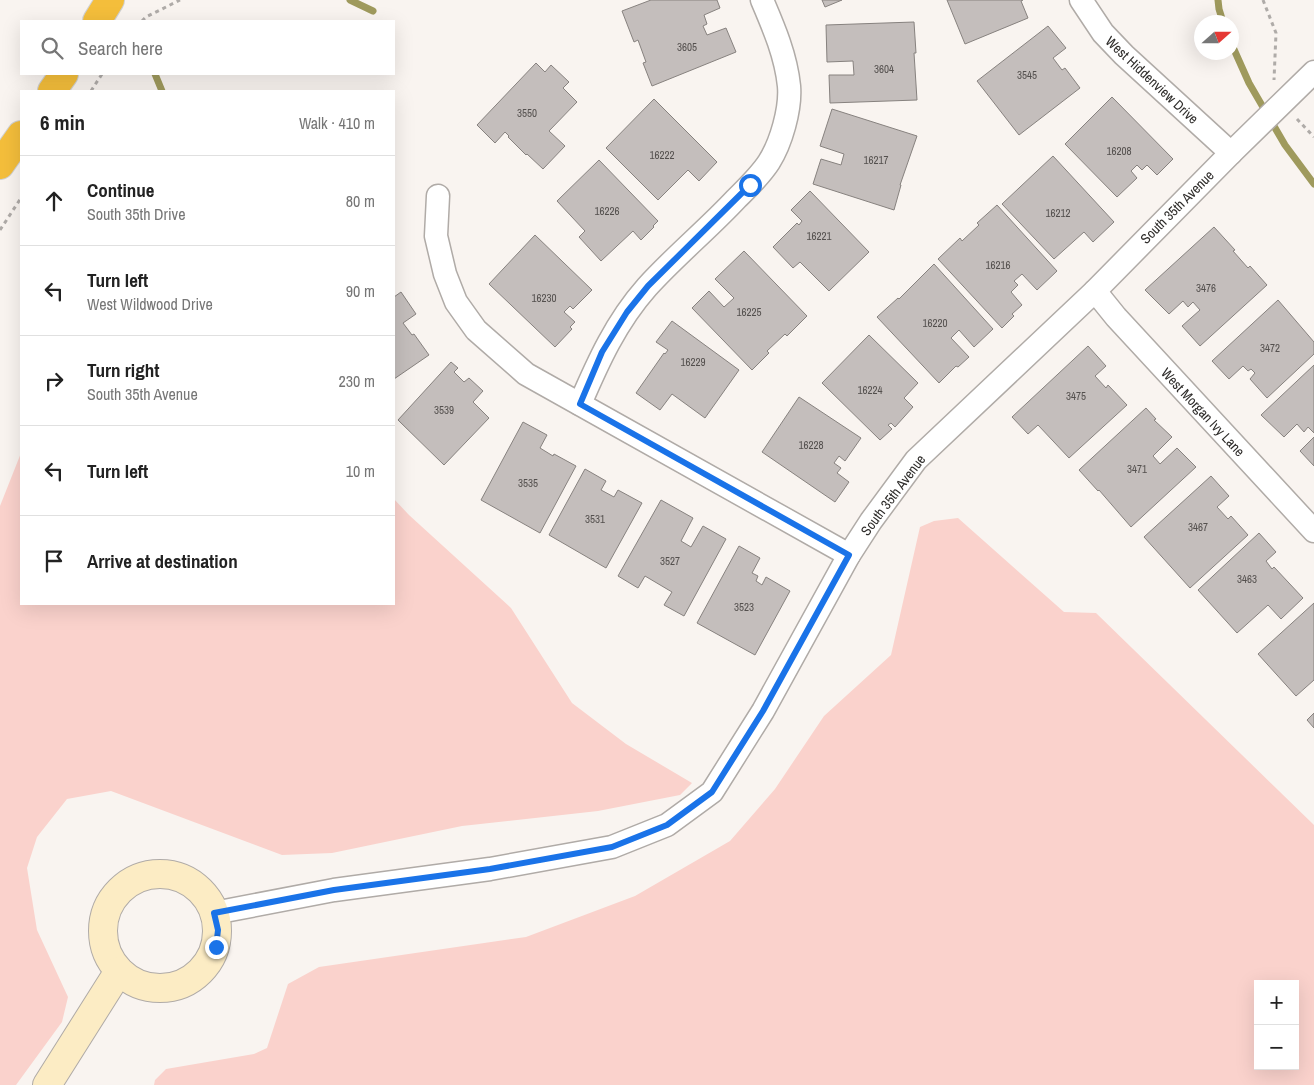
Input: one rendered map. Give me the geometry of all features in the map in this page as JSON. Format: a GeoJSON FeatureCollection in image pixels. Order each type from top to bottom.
{"type":"FeatureCollection","features":[{"type":"Feature","properties":{"kind":"highway"},"geometry":{"type":"LineString","coordinates":[[98,20],[110,0]]}},
{"type":"Feature","properties":{"kind":"highway"},"geometry":{"type":"LineString","coordinates":[[53,90],[63,75]]}},
{"type":"Feature","properties":{"kind":"highway"},"geometry":{"type":"LineString","coordinates":[[0,165],[20,136]]}},
{"type":"Feature","properties":{"kind":"street"},"geometry":{"type":"LineString","coordinates":[[580,404],[602,352],[627,312],[648,286],[715,222],[750,185],[769,162],[782,134],[788,108],[789,87],[783,56],[762,0]]}},
{"type":"Feature","properties":{"kind":"street","name":"West Hiddenview Drive"},"geometry":{"type":"LineString","coordinates":[[1081,0],[1103,33],[1124,55],[1231,152]]}},
{"type":"Feature","properties":{"kind":"street","name":"South 35th Avenue"},"geometry":{"type":"LineString","coordinates":[[214,913],[334,890],[490,869],[612,847],[667,825],[712,792],[763,711],[849,555],[916,460],[1094,291],[1231,152],[1314,72]]}},
{"type":"Feature","properties":{"kind":"street"},"geometry":{"type":"LineString","coordinates":[[438,196],[436,236],[456,302],[476,330],[526,374],[849,555]]}},
{"type":"Feature","properties":{"kind":"street","name":"West Morgan Ivy Lane"},"geometry":{"type":"LineString","coordinates":[[1094,291],[1314,531]]}},
{"type":"Feature","properties":{"kind":"street"},"geometry":{"type":"LineString","coordinates":[[152,874],[168,874],[183,879],[197,887],[207,899],[214,913],[218,930],[216,947],[209,962],[197,975],[183,984],[166,988],[149,988],[132,982],[119,971],[110,958],[103,928],[106,912],[113,898],[124,887],[138,878],[152,874]]}},
{"type":"Feature","properties":{"kind":"street"},"geometry":{"type":"LineString","coordinates":[[47,1085],[119,971]]}},
{"type":"Feature","properties":{"kind":"path"},"geometry":{"type":"LineString","coordinates":[[143,20],[180,0]]}},
{"type":"Feature","properties":{"kind":"path"},"geometry":{"type":"LineString","coordinates":[[92,90],[101,75]]}},
{"type":"Feature","properties":{"kind":"path"},"geometry":{"type":"LineString","coordinates":[[0,230],[20,200]]}},
{"type":"Feature","properties":{"kind":"shaded area"},"geometry":{"type":"Polygon","coordinates":[[[20,456],[20,605],[395,605],[395,500],[511,608],[572,703],[626,744],[692,783],[680,795],[598,811],[462,826],[332,853],[282,855],[111,791],[67,799],[37,837],[27,868],[37,930],[68,997],[62,1022],[16,1085],[0,1085],[0,506],[20,456]]]}},
{"type":"Feature","properties":{"kind":"shaded area"},"geometry":{"type":"Polygon","coordinates":[[[958,518],[1064,612],[1096,613],[1314,825],[1314,1085],[154,1085],[155,1080],[166,1069],[254,1054],[267,1048],[288,984],[319,967],[526,937],[635,896],[730,841],[775,789],[824,716],[891,655],[920,527],[934,521],[958,518]]]}},
{"type":"Feature","properties":{"kind":"building"},"geometry":{"type":"Polygon","coordinates":[[[651,0],[717,0],[720,8],[704,15],[707,24],[703,26],[707,35],[726,28],[736,52],[652,86],[643,63],[646,62],[638,40],[634,42],[622,11],[651,0]]]}},
{"type":"Feature","properties":{"kind":"building"},"geometry":{"type":"Polygon","coordinates":[[[822,0],[842,0],[825,7],[822,0]]]}},
{"type":"Feature","properties":{"kind":"building"},"geometry":{"type":"Polygon","coordinates":[[[947,0],[1023,0],[1021,1],[1028,18],[965,44],[947,0]]]}},
{"type":"Feature","properties":{"kind":"building"},"geometry":{"type":"Polygon","coordinates":[[[914,22],[917,100],[830,103],[829,75],[854,75],[853,61],[827,62],[826,25],[914,22]]]}},
{"type":"Feature","properties":{"kind":"building"},"geometry":{"type":"Polygon","coordinates":[[[1048,26],[1066,48],[1053,58],[1062,70],[1065,68],[1080,88],[1019,135],[977,81],[1048,26]]]}},
{"type":"Feature","properties":{"kind":"building"},"geometry":{"type":"Polygon","coordinates":[[[536,63],[545,72],[551,65],[569,82],[563,88],[577,102],[549,131],[565,146],[543,169],[526,155],[505,132],[495,143],[477,125],[536,63]]]}},
{"type":"Feature","properties":{"kind":"building"},"geometry":{"type":"Polygon","coordinates":[[[1112,97],[1173,159],[1157,175],[1147,165],[1142,170],[1137,165],[1131,171],[1137,178],[1117,197],[1065,144],[1112,97]]]}},
{"type":"Feature","properties":{"kind":"building"},"geometry":{"type":"Polygon","coordinates":[[[654,99],[717,162],[699,181],[688,170],[658,200],[606,148],[654,99]]]}},
{"type":"Feature","properties":{"kind":"building"},"geometry":{"type":"Polygon","coordinates":[[[832,109],[917,136],[900,185],[894,210],[813,184],[821,159],[841,165],[844,154],[820,146],[832,109]]]}},
{"type":"Feature","properties":{"kind":"building"},"geometry":{"type":"Polygon","coordinates":[[[1053,156],[1114,222],[1093,242],[1084,232],[1054,259],[1002,204],[1053,156]]]}},
{"type":"Feature","properties":{"kind":"building"},"geometry":{"type":"Polygon","coordinates":[[[599,160],[658,221],[641,240],[633,231],[601,261],[579,237],[585,231],[557,201],[599,160]]]}},
{"type":"Feature","properties":{"kind":"building"},"geometry":{"type":"Polygon","coordinates":[[[810,191],[869,252],[829,291],[800,262],[793,268],[773,247],[797,223],[799,225],[802,221],[791,210],[810,191]]]}},
{"type":"Feature","properties":{"kind":"building"},"geometry":{"type":"Polygon","coordinates":[[[997,205],[1057,271],[1037,290],[1022,274],[1014,281],[1018,285],[1011,292],[1022,305],[1012,314],[1014,316],[1002,328],[938,259],[960,238],[962,241],[979,225],[977,223],[997,205]]]}},
{"type":"Feature","properties":{"kind":"building"},"geometry":{"type":"Polygon","coordinates":[[[1214,227],[1248,268],[1250,266],[1267,285],[1200,346],[1182,326],[1200,310],[1193,302],[1188,307],[1183,301],[1169,314],[1145,290],[1214,227]]]}},
{"type":"Feature","properties":{"kind":"building"},"geometry":{"type":"Polygon","coordinates":[[[535,235],[592,290],[573,309],[570,306],[564,312],[575,322],[570,327],[572,329],[555,347],[489,284],[535,235]]]}},
{"type":"Feature","properties":{"kind":"building"},"geometry":{"type":"Polygon","coordinates":[[[744,251],[807,316],[787,336],[785,334],[767,351],[769,353],[752,370],[692,308],[709,291],[724,307],[734,298],[715,279],[744,251]]]}},
{"type":"Feature","properties":{"kind":"building"},"geometry":{"type":"Polygon","coordinates":[[[934,264],[993,329],[974,347],[959,330],[951,338],[969,357],[958,367],[956,366],[939,383],[877,317],[899,299],[934,264]]]}},
{"type":"Feature","properties":{"kind":"building"},"geometry":{"type":"Polygon","coordinates":[[[401,292],[416,314],[403,323],[412,335],[414,334],[429,355],[395,378],[395,296],[401,292]]]}},
{"type":"Feature","properties":{"kind":"building"},"geometry":{"type":"Polygon","coordinates":[[[1278,300],[1314,342],[1314,354],[1267,398],[1250,379],[1255,373],[1251,369],[1248,371],[1243,366],[1229,379],[1212,361],[1278,300]]]}},
{"type":"Feature","properties":{"kind":"building"},"geometry":{"type":"Polygon","coordinates":[[[672,321],[739,370],[705,418],[672,394],[660,410],[636,393],[668,350],[656,342],[672,321]]]}},
{"type":"Feature","properties":{"kind":"building"},"geometry":{"type":"Polygon","coordinates":[[[869,335],[918,383],[904,398],[913,407],[895,427],[891,423],[888,425],[892,429],[880,440],[822,383],[869,335]]]}},
{"type":"Feature","properties":{"kind":"building"},"geometry":{"type":"Polygon","coordinates":[[[1088,346],[1106,366],[1095,376],[1106,388],[1108,385],[1127,405],[1069,458],[1038,425],[1028,434],[1012,417],[1088,346]]]}},
{"type":"Feature","properties":{"kind":"building"},"geometry":{"type":"Polygon","coordinates":[[[451,362],[458,368],[454,372],[464,382],[469,378],[483,391],[473,402],[489,418],[444,465],[398,420],[451,362]]]}},
{"type":"Feature","properties":{"kind":"building"},"geometry":{"type":"Polygon","coordinates":[[[1314,365],[1314,433],[1308,427],[1304,432],[1297,424],[1284,437],[1261,415],[1314,365]]]}},
{"type":"Feature","properties":{"kind":"building"},"geometry":{"type":"Polygon","coordinates":[[[799,397],[861,438],[845,461],[839,456],[834,463],[841,468],[837,473],[849,482],[835,502],[762,452],[799,397]]]}},
{"type":"Feature","properties":{"kind":"building"},"geometry":{"type":"Polygon","coordinates":[[[1146,408],[1156,419],[1154,420],[1172,437],[1153,456],[1160,464],[1177,448],[1196,467],[1131,527],[1079,470],[1146,408]]]}},
{"type":"Feature","properties":{"kind":"building"},"geometry":{"type":"Polygon","coordinates":[[[523,422],[547,435],[540,448],[576,466],[540,533],[481,500],[523,422]]]}},
{"type":"Feature","properties":{"kind":"building"},"geometry":{"type":"Polygon","coordinates":[[[1314,437],[1314,466],[1300,451],[1314,437]]]}},
{"type":"Feature","properties":{"kind":"building"},"geometry":{"type":"Polygon","coordinates":[[[585,469],[606,481],[601,490],[614,497],[618,490],[642,503],[606,568],[549,535],[585,469]]]}},
{"type":"Feature","properties":{"kind":"building"},"geometry":{"type":"Polygon","coordinates":[[[1211,476],[1229,496],[1217,507],[1228,519],[1231,516],[1248,535],[1190,588],[1144,537],[1211,476]]]}},
{"type":"Feature","properties":{"kind":"building"},"geometry":{"type":"Polygon","coordinates":[[[661,500],[693,518],[681,541],[691,547],[703,526],[726,539],[684,616],[664,605],[672,592],[645,576],[638,588],[618,576],[661,500]]]}},
{"type":"Feature","properties":{"kind":"building"},"geometry":{"type":"Polygon","coordinates":[[[1259,533],[1276,552],[1266,561],[1303,598],[1281,619],[1268,605],[1237,633],[1198,590],[1259,533]]]}},
{"type":"Feature","properties":{"kind":"building"},"geometry":{"type":"Polygon","coordinates":[[[739,546],[760,558],[752,573],[758,576],[756,581],[762,585],[766,577],[790,591],[755,655],[697,623],[739,546]]]}},
{"type":"Feature","properties":{"kind":"building"},"geometry":{"type":"Polygon","coordinates":[[[1314,603],[1314,680],[1296,696],[1258,654],[1314,603]]]}},
{"type":"Feature","properties":{"kind":"building"},"geometry":{"type":"Polygon","coordinates":[[[1314,713],[1314,728],[1307,720],[1314,713]]]}},
{"type":"Feature","properties":{"kind":"waterway"},"geometry":{"type":"LineString","coordinates":[[350,0],[373,11]]}},
{"type":"Feature","properties":{"kind":"waterway"},"geometry":{"type":"LineString","coordinates":[[1218,0],[1221,15]]}},
{"type":"Feature","properties":{"kind":"waterway"},"geometry":{"type":"LineString","coordinates":[[1239,60],[1249,83],[1285,145],[1314,184]]}},
{"type":"Feature","properties":{"kind":"waterway"},"geometry":{"type":"LineString","coordinates":[[155,75],[162,90]]}},
{"type":"Feature","properties":{"kind":"route"},"geometry":{"type":"LineString","coordinates":[[216,947],[218,930],[214,913],[334,890],[490,869],[612,847],[667,825],[712,792],[763,711],[849,555],[580,404],[602,352],[627,312],[648,286],[715,222],[750,185]]}}]}
